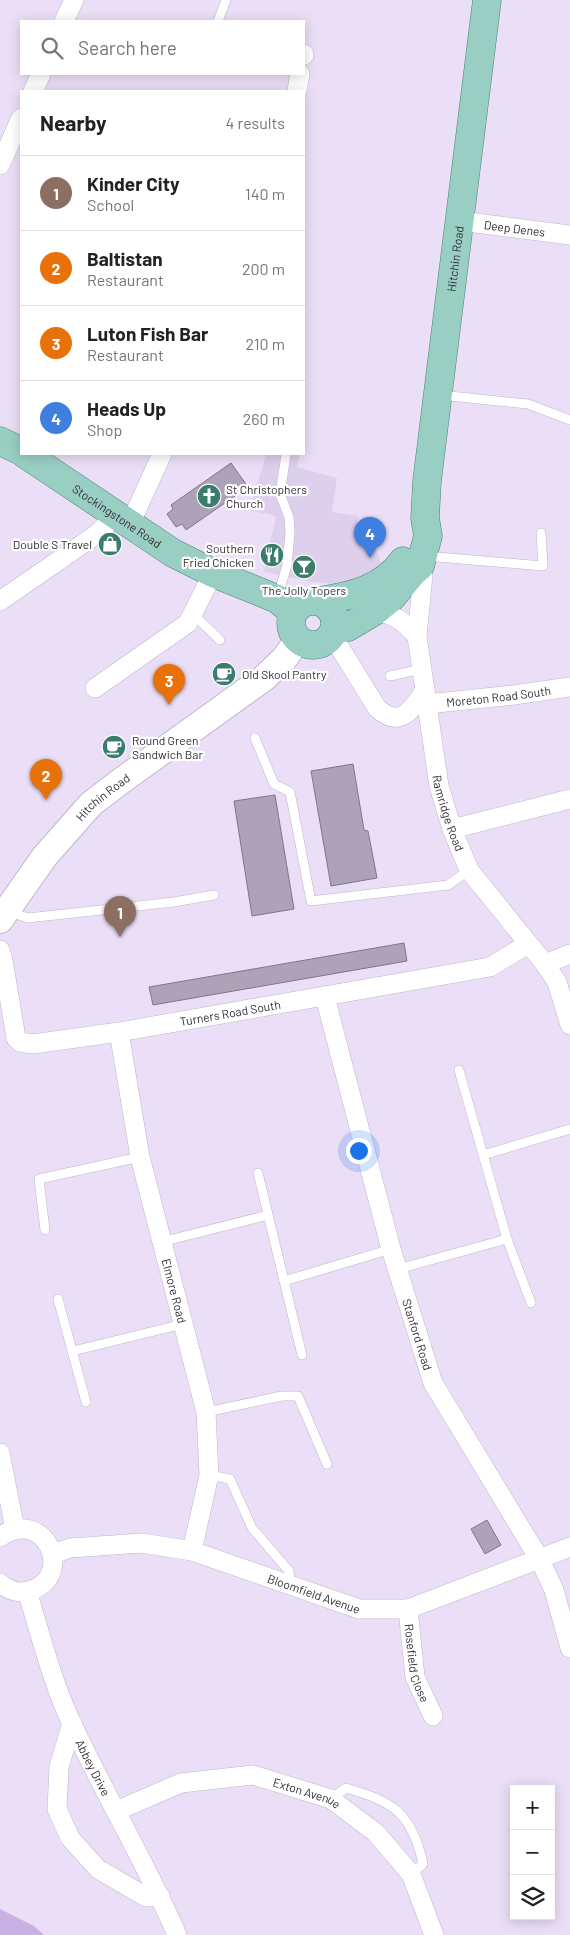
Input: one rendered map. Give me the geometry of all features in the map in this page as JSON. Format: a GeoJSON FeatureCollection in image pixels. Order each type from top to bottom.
{"type":"FeatureCollection","features":[{"type":"Feature","properties":{"kind":"main road","name":"Hitchin Road"},"geometry":{"type":"LineString","coordinates":[[320,601],[347,597],[382,582],[395,572],[409,551],[424,518],[437,394],[487,0]]}},
{"type":"Feature","properties":{"kind":"main road"},"geometry":{"type":"LineString","coordinates":[[0,441],[20,451]]}},
{"type":"Feature","properties":{"kind":"main road","name":"Stockingstone Road"},"geometry":{"type":"LineString","coordinates":[[27,455],[172,552],[213,573],[285,605]]}},
{"type":"Feature","properties":{"kind":"main road","name":"Hitchin Road"},"geometry":{"type":"LineString","coordinates":[[420,558],[428,536],[424,518]]}},
{"type":"Feature","properties":{"kind":"main road"},"geometry":{"type":"LineString","coordinates":[[333,632],[348,627],[392,597],[412,573],[420,558]]}},
{"type":"Feature","properties":{"kind":"main road"},"geometry":{"type":"LineString","coordinates":[[306,601],[320,601],[329,607],[333,613],[335,621],[333,632],[326,641],[317,646],[308,645],[298,640],[292,633],[285,605],[300,604],[306,601]]}},
{"type":"Feature","properties":{"kind":"street"},"geometry":{"type":"LineString","coordinates":[[64,20],[74,0]]}},
{"type":"Feature","properties":{"kind":"street"},"geometry":{"type":"LineString","coordinates":[[33,90],[41,75]]}},
{"type":"Feature","properties":{"kind":"street"},"geometry":{"type":"LineString","coordinates":[[297,90],[300,75]]}},
{"type":"Feature","properties":{"kind":"street"},"geometry":{"type":"LineString","coordinates":[[0,165],[20,120]]}},
{"type":"Feature","properties":{"kind":"street","name":"Deep Denes"},"geometry":{"type":"LineString","coordinates":[[459,220],[570,235]]}},
{"type":"Feature","properties":{"kind":"street"},"geometry":{"type":"LineString","coordinates":[[0,601],[97,534],[123,519],[161,455]]}},
{"type":"Feature","properties":{"kind":"street","name":"Ramridge Road"},"geometry":{"type":"LineString","coordinates":[[420,558],[423,575],[417,636],[439,786],[452,829],[469,870],[545,964],[557,982],[570,1025]]}},
{"type":"Feature","properties":{"kind":"street"},"geometry":{"type":"LineString","coordinates":[[96,688],[188,623],[213,573]]}},
{"type":"Feature","properties":{"kind":"street"},"geometry":{"type":"LineString","coordinates":[[374,611],[399,618],[417,636]]}},
{"type":"Feature","properties":{"kind":"street"},"geometry":{"type":"LineString","coordinates":[[333,632],[377,708],[386,716],[396,719],[407,714],[426,697]]}},
{"type":"Feature","properties":{"kind":"street","name":"Hitchin Road"},"geometry":{"type":"LineString","coordinates":[[4,914],[45,856],[91,804],[120,780],[264,678],[284,659],[298,640]]}},
{"type":"Feature","properties":{"kind":"street","name":"Moreton Road South"},"geometry":{"type":"LineString","coordinates":[[426,697],[514,695],[570,687]]}},
{"type":"Feature","properties":{"kind":"street"},"geometry":{"type":"LineString","coordinates":[[452,829],[570,799]]}},
{"type":"Feature","properties":{"kind":"street","name":"Turners Road South"},"geometry":{"type":"LineString","coordinates":[[0,950],[14,1032],[20,1042],[33,1044],[119,1032],[490,967],[528,944]]}},
{"type":"Feature","properties":{"kind":"street"},"geometry":{"type":"LineString","coordinates":[[545,964],[570,954]]}},
{"type":"Feature","properties":{"kind":"street","name":"Stanford Road"},"geometry":{"type":"LineString","coordinates":[[325,997],[391,1249],[433,1383],[540,1560],[554,1590],[570,1648]]}},
{"type":"Feature","properties":{"kind":"street","name":"Elmore Road"},"geometry":{"type":"LineString","coordinates":[[119,1032],[140,1157],[206,1412],[209,1475],[192,1551]]}},
{"type":"Feature","properties":{"kind":"street"},"geometry":{"type":"LineString","coordinates":[[0,1453],[7,1533],[25,1529],[34,1531],[49,1544],[53,1554],[50,1574],[45,1582],[37,1588],[18,1592],[0,1583]]}},
{"type":"Feature","properties":{"kind":"street","name":"Bloomfield Avenue"},"geometry":{"type":"LineString","coordinates":[[53,1554],[70,1548],[142,1544],[192,1551],[358,1609],[408,1609],[570,1547]]}},
{"type":"Feature","properties":{"kind":"street","name":"Abbey Drive"},"geometry":{"type":"LineString","coordinates":[[28,1591],[49,1665],[72,1723],[160,1896],[177,1935]]}},
{"type":"Feature","properties":{"kind":"street","name":"Rosefield Close"},"geometry":{"type":"LineString","coordinates":[[408,1609],[415,1677],[432,1716]]}},
{"type":"Feature","properties":{"kind":"street"},"geometry":{"type":"LineString","coordinates":[[72,1723],[59,1767],[57,1809],[70,1838],[98,1869],[146,1897],[160,1896]]}},
{"type":"Feature","properties":{"kind":"street","name":"Exton Avenue"},"geometry":{"type":"LineString","coordinates":[[116,1811],[181,1783],[252,1775],[331,1798],[376,1833],[410,1874],[434,1935]]}},
{"type":"Feature","properties":{"kind":"lane"},"geometry":{"type":"LineString","coordinates":[[218,20],[226,0]]}},
{"type":"Feature","properties":{"kind":"lane"},"geometry":{"type":"LineString","coordinates":[[437,394],[528,404],[570,420]]}},
{"type":"Feature","properties":{"kind":"lane"},"geometry":{"type":"LineString","coordinates":[[285,605],[290,533],[289,517],[280,494],[286,455]]}},
{"type":"Feature","properties":{"kind":"lane"},"geometry":{"type":"LineString","coordinates":[[420,558],[543,566],[540,533]]}},
{"type":"Feature","properties":{"kind":"lane"},"geometry":{"type":"LineString","coordinates":[[193,614],[220,640]]}},
{"type":"Feature","properties":{"kind":"lane"},"geometry":{"type":"LineString","coordinates":[[390,676],[422,669]]}},
{"type":"Feature","properties":{"kind":"lane"},"geometry":{"type":"LineString","coordinates":[[255,738],[274,784],[290,792],[310,901],[448,885],[469,870]]}},
{"type":"Feature","properties":{"kind":"lane"},"geometry":{"type":"LineString","coordinates":[[4,914],[28,918],[174,902],[214,895]]}},
{"type":"Feature","properties":{"kind":"lane"},"geometry":{"type":"LineString","coordinates":[[459,1070],[507,1239],[531,1303]]}},
{"type":"Feature","properties":{"kind":"lane"},"geometry":{"type":"LineString","coordinates":[[483,1155],[570,1129]]}},
{"type":"Feature","properties":{"kind":"lane"},"geometry":{"type":"LineString","coordinates":[[45,1230],[39,1179],[140,1157]]}},
{"type":"Feature","properties":{"kind":"lane"},"geometry":{"type":"LineString","coordinates":[[258,1173],[302,1356]]}},
{"type":"Feature","properties":{"kind":"lane"},"geometry":{"type":"LineString","coordinates":[[161,1242],[268,1214]]}},
{"type":"Feature","properties":{"kind":"lane"},"geometry":{"type":"LineString","coordinates":[[398,1270],[507,1239]]}},
{"type":"Feature","properties":{"kind":"lane"},"geometry":{"type":"LineString","coordinates":[[284,1280],[391,1249]]}},
{"type":"Feature","properties":{"kind":"lane"},"geometry":{"type":"LineString","coordinates":[[58,1299],[86,1402]]}},
{"type":"Feature","properties":{"kind":"lane"},"geometry":{"type":"LineString","coordinates":[[72,1351],[183,1324]]}},
{"type":"Feature","properties":{"kind":"lane"},"geometry":{"type":"LineString","coordinates":[[206,1412],[282,1396],[298,1396],[328,1464]]}},
{"type":"Feature","properties":{"kind":"lane"},"geometry":{"type":"LineString","coordinates":[[209,1475],[230,1479],[252,1528],[289,1571],[290,1586]]}},
{"type":"Feature","properties":{"kind":"lane"},"geometry":{"type":"LineString","coordinates":[[331,1798],[346,1788],[373,1796],[404,1815],[418,1842],[423,1864],[410,1874]]}},
{"type":"Feature","properties":{"kind":"shaded area"},"geometry":{"type":"Polygon","coordinates":[[[266,455],[300,455],[297,467],[337,478],[332,512],[358,516],[356,528],[368,530],[383,567],[371,574],[347,583],[335,584],[312,582],[264,572],[276,516],[250,510],[266,455]]]}},
{"type":"Feature","properties":{"kind":"shaded area"},"geometry":{"type":"Polygon","coordinates":[[[0,1909],[34,1926],[44,1935],[0,1935],[0,1909]]]}},
{"type":"Feature","properties":{"kind":"building","name":"St Christophers Church"},"geometry":{"type":"Polygon","coordinates":[[[231,463],[248,487],[186,530],[182,524],[176,527],[167,514],[173,509],[171,505],[231,463]]]}},
{"type":"Feature","properties":{"kind":"building"},"geometry":{"type":"Polygon","coordinates":[[[353,764],[364,830],[368,831],[377,878],[331,886],[311,771],[353,764]]]}},
{"type":"Feature","properties":{"kind":"building"},"geometry":{"type":"Polygon","coordinates":[[[275,795],[294,909],[252,916],[234,801],[275,795]]]}},
{"type":"Feature","properties":{"kind":"building"},"geometry":{"type":"Polygon","coordinates":[[[404,943],[407,961],[153,1005],[149,987],[404,943]]]}},
{"type":"Feature","properties":{"kind":"building"},"geometry":{"type":"Polygon","coordinates":[[[487,1520],[501,1545],[485,1554],[471,1529],[487,1520]]]}},
{"type":"Feature","properties":{"kind":"place","name":"St Christophers Church"},"geometry":{"type":"Point","coordinates":[209,496]}},
{"type":"Feature","properties":{"kind":"place","name":"Double S Travel"},"geometry":{"type":"Point","coordinates":[110,544]}},
{"type":"Feature","properties":{"kind":"place","name":"Southern Fried Chicken"},"geometry":{"type":"Point","coordinates":[272,555]}},
{"type":"Feature","properties":{"kind":"place","name":"Heads Up"},"geometry":{"type":"Point","coordinates":[370,558]}},
{"type":"Feature","properties":{"kind":"place","name":"The Jolly Topers"},"geometry":{"type":"Point","coordinates":[304,567]}},
{"type":"Feature","properties":{"kind":"place","name":"Old Skool Pantry"},"geometry":{"type":"Point","coordinates":[224,674]}},
{"type":"Feature","properties":{"kind":"place","name":"Luton Fish Bar"},"geometry":{"type":"Point","coordinates":[169,705]}},
{"type":"Feature","properties":{"kind":"place","name":"Round Green Sandwich Bar"},"geometry":{"type":"Point","coordinates":[114,747]}},
{"type":"Feature","properties":{"kind":"place","name":"Baltistan"},"geometry":{"type":"Point","coordinates":[46,800]}},
{"type":"Feature","properties":{"kind":"place","name":"Kinder City"},"geometry":{"type":"Point","coordinates":[120,937]}}]}
